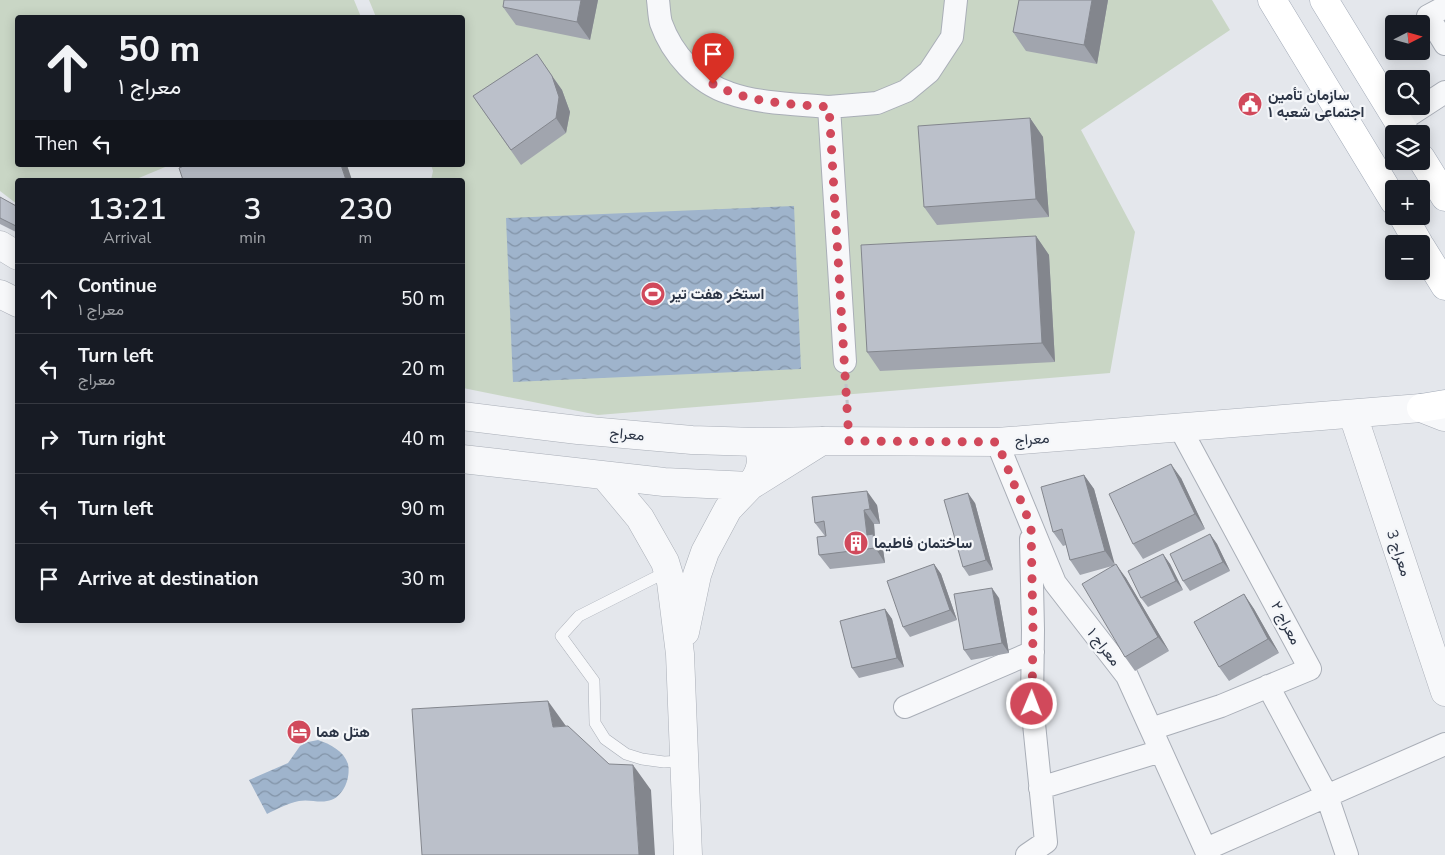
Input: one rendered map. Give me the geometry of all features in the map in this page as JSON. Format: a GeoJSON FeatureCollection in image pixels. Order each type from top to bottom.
{"type":"FeatureCollection","features":[{"type":"Feature","properties":{"kind":"main road"},"geometry":{"type":"LineString","coordinates":[[1272,0],[1385,186]]}},
{"type":"Feature","properties":{"kind":"main road"},"geometry":{"type":"LineString","coordinates":[[1324,0],[1401,125]]}},
{"type":"Feature","properties":{"kind":"main road"},"geometry":{"type":"LineString","coordinates":[[1428,170],[1445,197]]}},
{"type":"Feature","properties":{"kind":"main road"},"geometry":{"type":"LineString","coordinates":[[1430,262],[1445,286]]}},
{"type":"Feature","properties":{"kind":"street"},"geometry":{"type":"LineString","coordinates":[[658,0],[661,22],[676,52],[698,76],[729,93],[777,103],[829,107],[877,102],[906,91],[929,72],[952,37],[956,0]]}},
{"type":"Feature","properties":{"kind":"street"},"geometry":{"type":"LineString","coordinates":[[1437,12],[1445,44]]}},
{"type":"Feature","properties":{"kind":"street"},"geometry":{"type":"LineString","coordinates":[[1406,125],[1445,92]]}},
{"type":"Feature","properties":{"kind":"street"},"geometry":{"type":"LineString","coordinates":[[829,107],[845,362]]}},
{"type":"Feature","properties":{"kind":"street"},"geometry":{"type":"LineString","coordinates":[[0,245],[15,254]]}},
{"type":"Feature","properties":{"kind":"street"},"geometry":{"type":"LineString","coordinates":[[0,294],[15,302]]}},
{"type":"Feature","properties":{"kind":"street"},"geometry":{"type":"LineString","coordinates":[[1437,410],[1445,392]]}},
{"type":"Feature","properties":{"kind":"street","name":"معراج"},"geometry":{"type":"LineString","coordinates":[[465,416],[578,430],[692,440],[756,442],[997,442],[1437,410]]}},
{"type":"Feature","properties":{"kind":"street","name":"معراج 3"},"geometry":{"type":"LineString","coordinates":[[1353,415],[1445,692]]}},
{"type":"Feature","properties":{"kind":"street","name":"معراج ۲"},"geometry":{"type":"LineString","coordinates":[[1151,730],[1221,706],[1310,669],[1180,428]]}},
{"type":"Feature","properties":{"kind":"street"},"geometry":{"type":"LineString","coordinates":[[574,472],[578,430]]}},
{"type":"Feature","properties":{"kind":"street"},"geometry":{"type":"LineString","coordinates":[[465,459],[664,482],[750,486],[836,441]]}},
{"type":"Feature","properties":{"kind":"street"},"geometry":{"type":"LineString","coordinates":[[680,654],[697,576],[705,552],[728,509],[757,478],[760,470],[762,460],[756,442]]}},
{"type":"Feature","properties":{"kind":"street","name":"معراج ۱"},"geometry":{"type":"LineString","coordinates":[[997,442],[1055,583],[1127,676],[1207,852]]}},
{"type":"Feature","properties":{"kind":"street"},"geometry":{"type":"LineString","coordinates":[[605,476],[640,518],[665,562],[671,582],[680,654],[688,855]]}},
{"type":"Feature","properties":{"kind":"street"},"geometry":{"type":"LineString","coordinates":[[1027,855],[1049,848],[1040,788],[1032,704],[1031,526]]}},
{"type":"Feature","properties":{"kind":"street"},"geometry":{"type":"LineString","coordinates":[[905,707],[1033,652]]}},
{"type":"Feature","properties":{"kind":"street"},"geometry":{"type":"LineString","coordinates":[[1268,686],[1327,796],[1347,855]]}},
{"type":"Feature","properties":{"kind":"street"},"geometry":{"type":"LineString","coordinates":[[1207,852],[1445,744]]}},
{"type":"Feature","properties":{"kind":"street"},"geometry":{"type":"LineString","coordinates":[[1040,788],[1161,752]]}},
{"type":"Feature","properties":{"kind":"lane"},"geometry":{"type":"LineString","coordinates":[[668,571],[579,616],[561,636],[594,680],[596,723],[605,739],[626,754],[642,759],[664,762],[684,761]]}},
{"type":"Feature","properties":{"kind":"path"},"geometry":{"type":"LineString","coordinates":[[836,441],[845,362]]}},
{"type":"Feature","properties":{"kind":"green space"},"geometry":{"type":"Polygon","coordinates":[[[0,0],[354,0],[360,15],[15,15],[15,167],[165,167],[139,178],[15,178],[15,202],[0,191],[0,0]]]}},
{"type":"Feature","properties":{"kind":"green space"},"geometry":{"type":"Polygon","coordinates":[[[369,0],[1212,0],[1230,30],[1081,130],[1135,232],[1110,373],[598,415],[465,388],[465,178],[431,178],[432,167],[465,167],[465,15],[375,15],[369,0]]]}},
{"type":"Feature","properties":{"kind":"water","name":"استخر هفت تیر"},"geometry":{"type":"Polygon","coordinates":[[[794,206],[801,369],[513,382],[506,218],[794,206]]]}},
{"type":"Feature","properties":{"kind":"water"},"geometry":{"type":"Polygon","coordinates":[[[318,740],[336,749],[346,759],[349,770],[345,787],[333,799],[299,801],[267,814],[249,780],[288,763],[300,746],[318,740]]]}},
{"type":"Feature","properties":{"kind":"building"},"geometry":{"type":"Polygon","coordinates":[[[504,0],[581,0],[577,22],[503,7],[504,0]]]}},
{"type":"Feature","properties":{"kind":"building"},"geometry":{"type":"Polygon","coordinates":[[[1019,0],[1092,0],[1084,45],[1013,32],[1019,0]]]}},
{"type":"Feature","properties":{"kind":"building"},"geometry":{"type":"Polygon","coordinates":[[[537,54],[552,76],[559,97],[556,118],[511,150],[473,96],[537,54]]]}},
{"type":"Feature","properties":{"kind":"building"},"geometry":{"type":"Polygon","coordinates":[[[1030,118],[1036,199],[924,207],[918,126],[1030,118]]]}},
{"type":"Feature","properties":{"kind":"building"},"geometry":{"type":"Polygon","coordinates":[[[342,167],[345,178],[182,178],[179,168],[342,167]]]}},
{"type":"Feature","properties":{"kind":"building"},"geometry":{"type":"Polygon","coordinates":[[[0,197],[15,205],[15,226],[0,218],[0,197]]]}},
{"type":"Feature","properties":{"kind":"building"},"geometry":{"type":"Polygon","coordinates":[[[1036,236],[1042,343],[867,352],[861,245],[1036,236]]]}},
{"type":"Feature","properties":{"kind":"building"},"geometry":{"type":"Polygon","coordinates":[[[1171,464],[1195,514],[1133,544],[1109,494],[1171,464]]]}},
{"type":"Feature","properties":{"kind":"building"},"geometry":{"type":"Polygon","coordinates":[[[1084,475],[1105,551],[1070,560],[1062,529],[1053,532],[1041,487],[1084,475]]]}},
{"type":"Feature","properties":{"kind":"building"},"geometry":{"type":"Polygon","coordinates":[[[867,491],[870,509],[864,510],[867,535],[873,534],[875,548],[819,555],[817,537],[826,536],[824,521],[815,523],[812,497],[867,491]]]}},
{"type":"Feature","properties":{"kind":"building"},"geometry":{"type":"Polygon","coordinates":[[[968,493],[986,560],[963,567],[944,500],[968,493]]]}},
{"type":"Feature","properties":{"kind":"building"},"geometry":{"type":"Polygon","coordinates":[[[1210,534],[1223,562],[1183,581],[1170,554],[1210,534]]]}},
{"type":"Feature","properties":{"kind":"building"},"geometry":{"type":"Polygon","coordinates":[[[1163,554],[1176,581],[1141,598],[1128,571],[1163,554]]]}},
{"type":"Feature","properties":{"kind":"building"},"geometry":{"type":"Polygon","coordinates":[[[934,564],[950,610],[903,627],[887,581],[934,564]]]}},
{"type":"Feature","properties":{"kind":"building"},"geometry":{"type":"Polygon","coordinates":[[[1116,564],[1158,637],[1125,657],[1082,584],[1116,564]]]}},
{"type":"Feature","properties":{"kind":"building"},"geometry":{"type":"Polygon","coordinates":[[[992,588],[1002,643],[964,650],[954,594],[992,588]]]}},
{"type":"Feature","properties":{"kind":"building"},"geometry":{"type":"Polygon","coordinates":[[[1244,594],[1268,639],[1219,667],[1194,622],[1244,594]]]}},
{"type":"Feature","properties":{"kind":"building"},"geometry":{"type":"Polygon","coordinates":[[[885,609],[897,658],[852,668],[840,621],[885,609]]]}},
{"type":"Feature","properties":{"kind":"building"},"geometry":{"type":"Polygon","coordinates":[[[548,701],[553,727],[568,726],[609,764],[633,765],[639,855],[422,855],[412,709],[548,701]]]}},
{"type":"Feature","properties":{"kind":"place","name":"سازمان تأمین اجتماعی شعبه ۱"},"geometry":{"type":"Point","coordinates":[1250,104]}},
{"type":"Feature","properties":{"kind":"place","name":"استخر هفت تیر"},"geometry":{"type":"Point","coordinates":[653,294]}},
{"type":"Feature","properties":{"kind":"place","name":"ساختمان فاطیما"},"geometry":{"type":"Point","coordinates":[856,543]}},
{"type":"Feature","properties":{"kind":"place","name":"هتل هما"},"geometry":{"type":"Point","coordinates":[299,732]}},
{"type":"Feature","properties":{"kind":"route"},"geometry":{"type":"LineString","coordinates":[[713,84],[729,93],[777,103],[829,107],[849,441],[997,442],[1031,526],[1032,704]]}}]}
